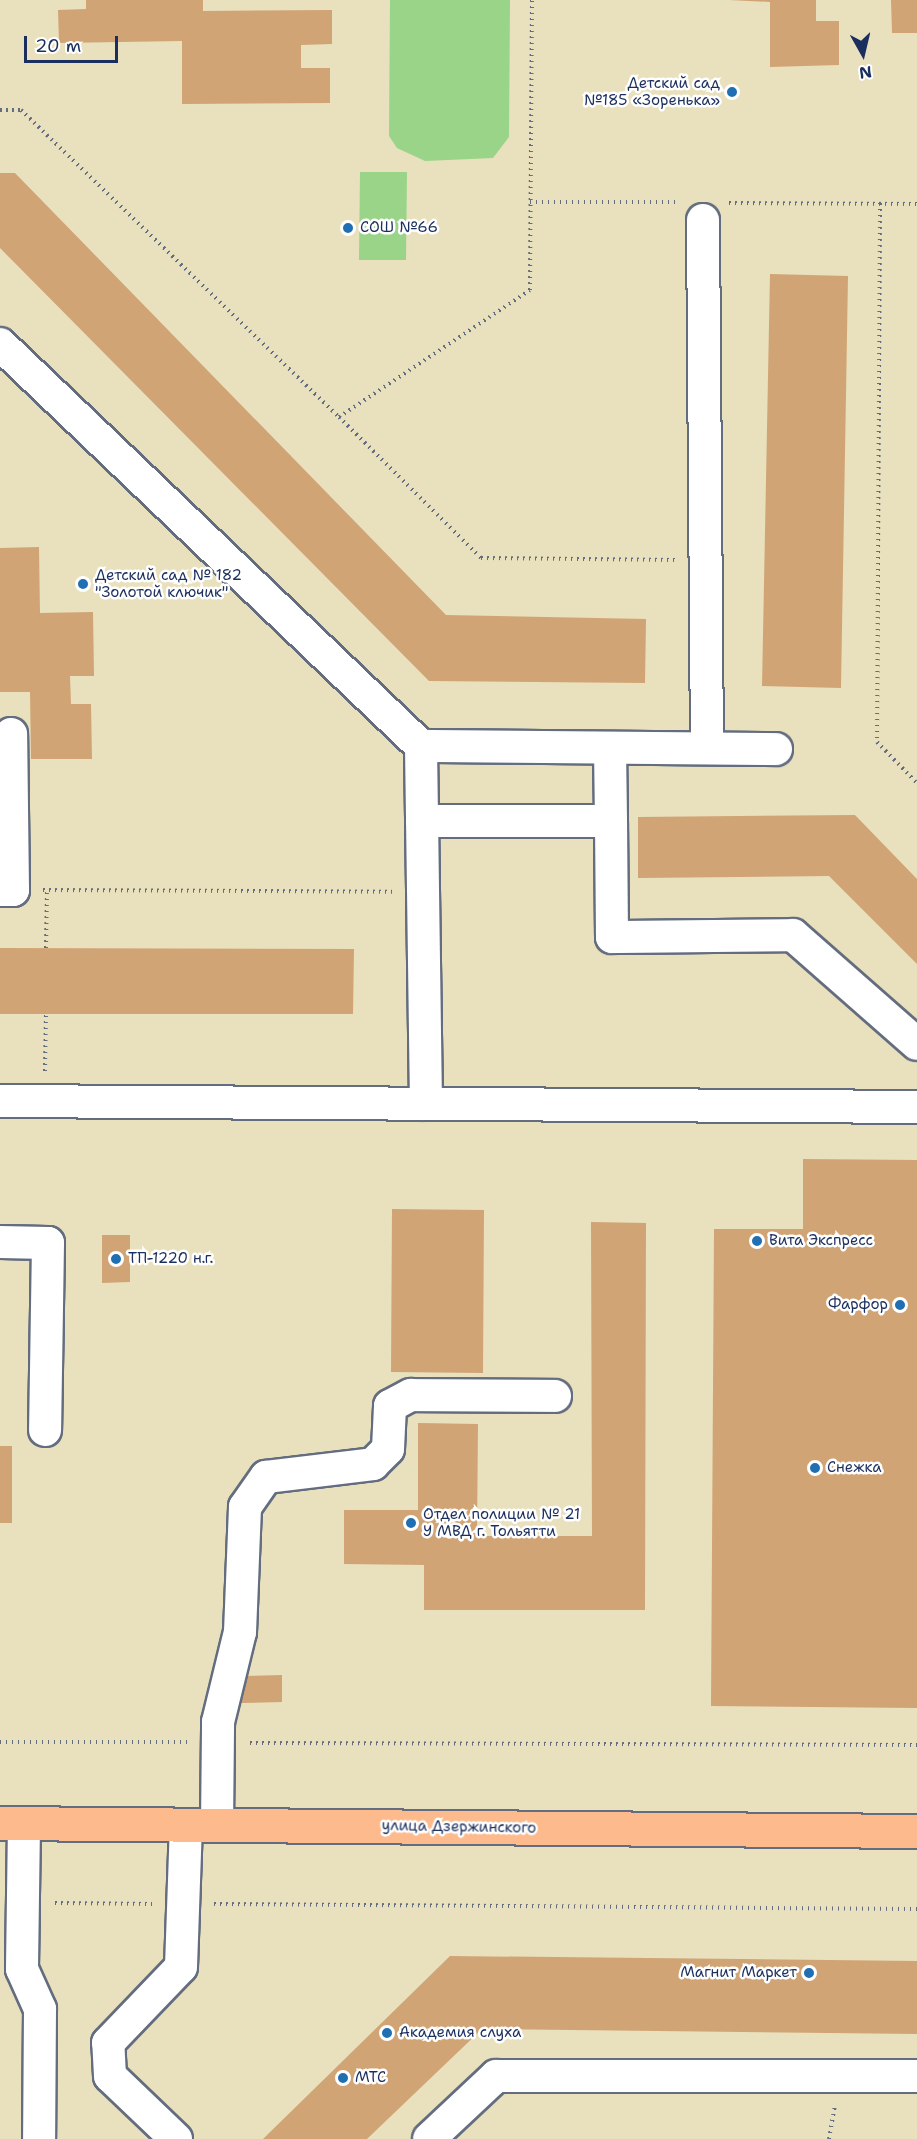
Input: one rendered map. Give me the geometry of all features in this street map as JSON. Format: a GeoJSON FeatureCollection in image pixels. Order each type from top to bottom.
{"type":"FeatureCollection","features":[{"type":"Feature","properties":{"kind":"main road","name":"улица Дзержинского"},"geometry":{"type":"LineString","coordinates":[[12,1824],[917,1831]]}},
{"type":"Feature","properties":{"kind":"street"},"geometry":{"type":"LineString","coordinates":[[703,220],[707,748]]}},
{"type":"Feature","properties":{"kind":"street"},"geometry":{"type":"LineString","coordinates":[[0,344],[421,746],[776,749]]}},
{"type":"Feature","properties":{"kind":"street"},"geometry":{"type":"LineString","coordinates":[[6,890],[11,734]]}},
{"type":"Feature","properties":{"kind":"street"},"geometry":{"type":"LineString","coordinates":[[421,746],[426,1104]]}},
{"type":"Feature","properties":{"kind":"street"},"geometry":{"type":"LineString","coordinates":[[610,748],[612,937],[793,935],[917,1044]]}},
{"type":"Feature","properties":{"kind":"street"},"geometry":{"type":"LineString","coordinates":[[422,821],[611,821]]}},
{"type":"Feature","properties":{"kind":"street"},"geometry":{"type":"LineString","coordinates":[[0,1101],[917,1107]]}},
{"type":"Feature","properties":{"kind":"street"},"geometry":{"type":"LineString","coordinates":[[0,1242],[48,1243],[45,1430]]}},
{"type":"Feature","properties":{"kind":"street"},"geometry":{"type":"LineString","coordinates":[[176,2139],[110,2076],[108,2043],[182,1968],[183,1904],[240,1632],[245,1508],[266,1477],[373,1464],[388,1449],[390,1407],[411,1395],[555,1396]]}},
{"type":"Feature","properties":{"kind":"street"},"geometry":{"type":"LineString","coordinates":[[12,1824],[23,1919],[22,1968],[40,2009],[39,2139]]}},
{"type":"Feature","properties":{"kind":"street"},"geometry":{"type":"LineString","coordinates":[[429,2139],[496,2076],[917,2076]]}},
{"type":"Feature","properties":{"kind":"path"},"geometry":{"type":"LineString","coordinates":[[339,417],[530,290],[532,0]]}},
{"type":"Feature","properties":{"kind":"path"},"geometry":{"type":"LineString","coordinates":[[0,110],[21,110],[339,417],[480,558],[687,560]]}},
{"type":"Feature","properties":{"kind":"path"},"geometry":{"type":"LineString","coordinates":[[880,203],[877,742],[917,783]]}},
{"type":"Feature","properties":{"kind":"path"},"geometry":{"type":"LineString","coordinates":[[6,890],[423,893]]}},
{"type":"Feature","properties":{"kind":"path"},"geometry":{"type":"LineString","coordinates":[[46,948],[47,890]]}},
{"type":"Feature","properties":{"kind":"path"},"geometry":{"type":"LineString","coordinates":[[45,1074],[46,1014]]}},
{"type":"Feature","properties":{"kind":"path"},"geometry":{"type":"LineString","coordinates":[[0,1742],[917,1745]]}},
{"type":"Feature","properties":{"kind":"path"},"geometry":{"type":"LineString","coordinates":[[23,1919],[37,1903],[917,1909]]}},
{"type":"Feature","properties":{"kind":"green space"},"geometry":{"type":"Polygon","coordinates":[[[390,0],[510,0],[509,137],[493,158],[425,161],[397,148],[389,136],[390,0]]]}},
{"type":"Feature","properties":{"kind":"green space"},"geometry":{"type":"Polygon","coordinates":[[[360,172],[407,172],[406,260],[359,260],[360,172]]]}},
{"type":"Feature","properties":{"kind":"building"},"geometry":{"type":"Polygon","coordinates":[[[86,0],[203,0],[203,11],[332,10],[332,44],[301,45],[301,68],[330,68],[330,103],[182,104],[182,41],[59,43],[58,10],[86,9],[86,0]]]}},
{"type":"Feature","properties":{"kind":"building"},"geometry":{"type":"Polygon","coordinates":[[[729,0],[816,0],[816,21],[839,21],[839,65],[770,67],[770,2],[729,0]]]}},
{"type":"Feature","properties":{"kind":"building"},"geometry":{"type":"Polygon","coordinates":[[[891,0],[917,0],[917,33],[892,33],[891,0]]]}},
{"type":"Feature","properties":{"kind":"building"},"geometry":{"type":"Polygon","coordinates":[[[0,173],[15,173],[446,615],[646,619],[645,683],[429,681],[0,248],[0,173]]]}},
{"type":"Feature","properties":{"kind":"building"},"geometry":{"type":"Polygon","coordinates":[[[770,274],[848,276],[841,688],[762,686],[770,274]]]}},
{"type":"Feature","properties":{"kind":"building"},"geometry":{"type":"Polygon","coordinates":[[[39,547],[40,613],[93,612],[94,676],[70,676],[71,704],[91,704],[92,759],[31,759],[30,692],[0,692],[0,548],[39,547]]]}},
{"type":"Feature","properties":{"kind":"building"},"geometry":{"type":"Polygon","coordinates":[[[855,815],[917,879],[917,964],[829,876],[638,878],[638,817],[855,815]]]}},
{"type":"Feature","properties":{"kind":"building"},"geometry":{"type":"Polygon","coordinates":[[[0,948],[354,949],[353,1014],[0,1014],[0,948]]]}},
{"type":"Feature","properties":{"kind":"building","name":"Снежка"},"geometry":{"type":"Polygon","coordinates":[[[803,1159],[917,1160],[917,1708],[711,1706],[714,1229],[803,1229],[803,1159]]]}},
{"type":"Feature","properties":{"kind":"building"},"geometry":{"type":"Polygon","coordinates":[[[392,1209],[484,1210],[483,1373],[391,1372],[392,1209]]]}},
{"type":"Feature","properties":{"kind":"building"},"geometry":{"type":"Polygon","coordinates":[[[591,1222],[646,1223],[645,1610],[424,1610],[424,1565],[344,1564],[344,1510],[418,1510],[418,1423],[478,1424],[477,1536],[592,1536],[591,1222]]]}},
{"type":"Feature","properties":{"kind":"building","name":"ТП-1220 н.г."},"geometry":{"type":"Polygon","coordinates":[[[102,1235],[130,1235],[130,1282],[102,1283],[102,1235]]]}},
{"type":"Feature","properties":{"kind":"building"},"geometry":{"type":"Polygon","coordinates":[[[0,1446],[12,1446],[12,1523],[0,1523],[0,1446]]]}},
{"type":"Feature","properties":{"kind":"building"},"geometry":{"type":"Polygon","coordinates":[[[282,1675],[282,1702],[241,1703],[241,1676],[282,1675]]]}},
{"type":"Feature","properties":{"kind":"building"},"geometry":{"type":"Polygon","coordinates":[[[450,1956],[917,1961],[917,2034],[482,2029],[367,2139],[263,2139],[450,1956]]]}},
{"type":"Feature","properties":{"kind":"place","name":"Детский сад №185 «Зоренька»"},"geometry":{"type":"Point","coordinates":[732,92]}},
{"type":"Feature","properties":{"kind":"place","name":"СОШ №66"},"geometry":{"type":"Point","coordinates":[348,228]}},
{"type":"Feature","properties":{"kind":"place","name":"Детский сад № 182 \"Золотой ключик\""},"geometry":{"type":"Point","coordinates":[83,584]}},
{"type":"Feature","properties":{"kind":"place","name":"Вита Экспресс"},"geometry":{"type":"Point","coordinates":[757,1241]}},
{"type":"Feature","properties":{"kind":"place","name":"ТП-1220 н.г."},"geometry":{"type":"Point","coordinates":[116,1259]}},
{"type":"Feature","properties":{"kind":"place","name":"Фарфор"},"geometry":{"type":"Point","coordinates":[900,1305]}},
{"type":"Feature","properties":{"kind":"place","name":"Снежка"},"geometry":{"type":"Point","coordinates":[815,1468]}},
{"type":"Feature","properties":{"kind":"place","name":"Отдел полиции № 21 У МВД г. Тольятти"},"geometry":{"type":"Point","coordinates":[411,1523]}},
{"type":"Feature","properties":{"kind":"place","name":"Магнит Маркет"},"geometry":{"type":"Point","coordinates":[809,1973]}},
{"type":"Feature","properties":{"kind":"place","name":"Академия слуха"},"geometry":{"type":"Point","coordinates":[387,2033]}},
{"type":"Feature","properties":{"kind":"place","name":"МТС"},"geometry":{"type":"Point","coordinates":[343,2078]}}]}
